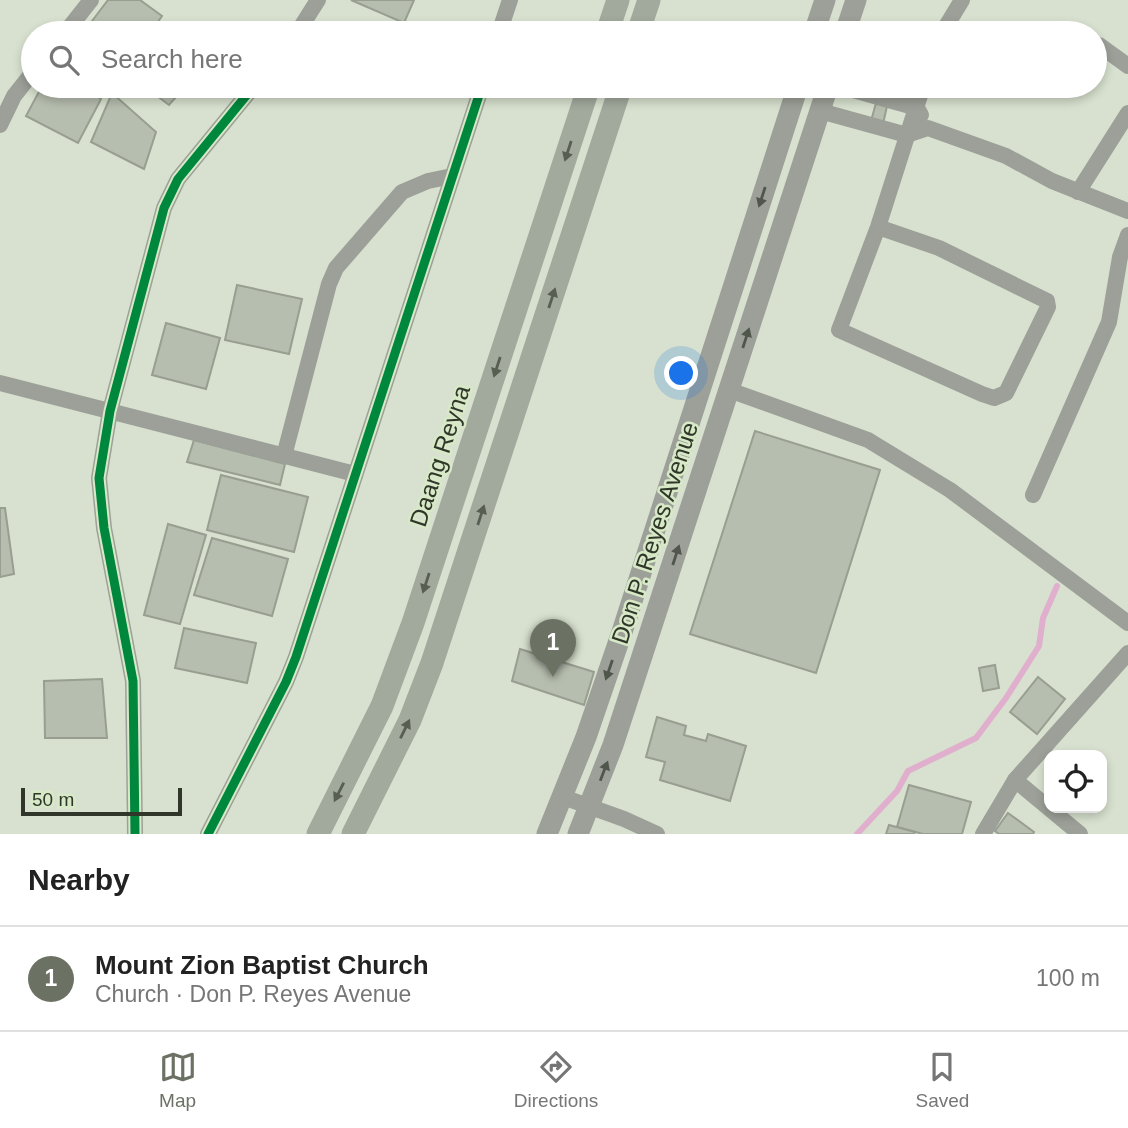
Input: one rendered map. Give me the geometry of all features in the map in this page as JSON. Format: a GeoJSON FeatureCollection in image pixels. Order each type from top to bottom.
{"type":"FeatureCollection","features":[{"type":"Feature","properties":{"kind":"main road"},"geometry":{"type":"LineString","coordinates":[[611,21],[618,0]]}},
{"type":"Feature","properties":{"kind":"main road"},"geometry":{"type":"LineString","coordinates":[[642,21],[649,0]]}},
{"type":"Feature","properties":{"kind":"main road","name":"Daang Reyna"},"geometry":{"type":"LineString","coordinates":[[318,834],[382,706],[413,623],[585,98]]}},
{"type":"Feature","properties":{"kind":"main road"},"geometry":{"type":"LineString","coordinates":[[353,834],[410,720],[432,663],[617,98]]}},
{"type":"Feature","properties":{"kind":"street"},"geometry":{"type":"LineString","coordinates":[[74,21],[91,0]]}},
{"type":"Feature","properties":{"kind":"street"},"geometry":{"type":"LineString","coordinates":[[305,21],[318,0]]}},
{"type":"Feature","properties":{"kind":"street"},"geometry":{"type":"LineString","coordinates":[[503,21],[510,0]]}},
{"type":"Feature","properties":{"kind":"street"},"geometry":{"type":"LineString","coordinates":[[818,21],[825,0]]}},
{"type":"Feature","properties":{"kind":"street"},"geometry":{"type":"LineString","coordinates":[[849,21],[856,0]]}},
{"type":"Feature","properties":{"kind":"street"},"geometry":{"type":"LineString","coordinates":[[949,21],[962,0]]}},
{"type":"Feature","properties":{"kind":"street"},"geometry":{"type":"LineString","coordinates":[[1107,51],[1128,66]]}},
{"type":"Feature","properties":{"kind":"street"},"geometry":{"type":"LineString","coordinates":[[0,125],[21,87]]}},
{"type":"Feature","properties":{"kind":"street"},"geometry":{"type":"LineString","coordinates":[[137,832],[133,681],[104,528],[99,478],[110,411],[164,208],[178,179],[244,98]]}},
{"type":"Feature","properties":{"kind":"street"},"geometry":{"type":"LineString","coordinates":[[208,834],[286,682],[478,98]]}},
{"type":"Feature","properties":{"kind":"street","name":"Don P. Reyes Avenue"},"geometry":{"type":"LineString","coordinates":[[547,834],[563,797],[622,632],[794,98]]}},
{"type":"Feature","properties":{"kind":"street","name":"Don P. Reyes Avenue"},"geometry":{"type":"LineString","coordinates":[[578,834],[613,746],[824,98]]}},
{"type":"Feature","properties":{"kind":"street"},"geometry":{"type":"LineString","coordinates":[[881,98],[916,108],[928,128]]}},
{"type":"Feature","properties":{"kind":"street"},"geometry":{"type":"LineString","coordinates":[[878,227],[939,248],[1047,301],[1048,307],[1006,393],[994,398],[982,394],[839,330],[878,227],[919,98]]}},
{"type":"Feature","properties":{"kind":"street"},"geometry":{"type":"LineString","coordinates":[[820,111],[907,135],[928,128],[1006,156],[1052,181],[1128,211]]}},
{"type":"Feature","properties":{"kind":"street"},"geometry":{"type":"LineString","coordinates":[[1078,192],[1128,113]]}},
{"type":"Feature","properties":{"kind":"street"},"geometry":{"type":"LineString","coordinates":[[777,151],[804,160]]}},
{"type":"Feature","properties":{"kind":"street"},"geometry":{"type":"LineString","coordinates":[[284,456],[329,284],[336,268],[402,192],[428,181],[452,176]]}},
{"type":"Feature","properties":{"kind":"street"},"geometry":{"type":"LineString","coordinates":[[1033,495],[1109,322],[1120,257],[1128,235]]}},
{"type":"Feature","properties":{"kind":"street"},"geometry":{"type":"LineString","coordinates":[[0,383],[355,474]]}},
{"type":"Feature","properties":{"kind":"street"},"geometry":{"type":"LineString","coordinates":[[729,390],[868,440],[950,490],[1128,623]]}},
{"type":"Feature","properties":{"kind":"street"},"geometry":{"type":"LineString","coordinates":[[983,834],[1015,780],[1128,653]]}},
{"type":"Feature","properties":{"kind":"street"},"geometry":{"type":"LineString","coordinates":[[1015,780],[1080,834]]}},
{"type":"Feature","properties":{"kind":"street"},"geometry":{"type":"LineString","coordinates":[[563,797],[657,834]]}},
{"type":"Feature","properties":{"kind":"building"},"geometry":{"type":"Polygon","coordinates":[[[108,0],[140,0],[162,16],[158,21],[92,21],[108,0]]]}},
{"type":"Feature","properties":{"kind":"building"},"geometry":{"type":"Polygon","coordinates":[[[351,0],[414,0],[405,21],[351,0]]]}},
{"type":"Feature","properties":{"kind":"building"},"geometry":{"type":"Polygon","coordinates":[[[36,98],[101,99],[78,143],[26,116],[36,98]]]}},
{"type":"Feature","properties":{"kind":"building"},"geometry":{"type":"Polygon","coordinates":[[[110,98],[118,98],[156,132],[144,169],[91,142],[110,98]]]}},
{"type":"Feature","properties":{"kind":"building"},"geometry":{"type":"Polygon","coordinates":[[[160,98],[175,98],[169,105],[160,98]]]}},
{"type":"Feature","properties":{"kind":"building"},"geometry":{"type":"Polygon","coordinates":[[[876,103],[887,106],[883,124],[871,121],[876,103]]]}},
{"type":"Feature","properties":{"kind":"building"},"geometry":{"type":"Polygon","coordinates":[[[237,285],[302,299],[289,354],[225,340],[237,285]]]}},
{"type":"Feature","properties":{"kind":"building"},"geometry":{"type":"Polygon","coordinates":[[[166,323],[220,338],[206,389],[152,375],[166,323]]]}},
{"type":"Feature","properties":{"kind":"building"},"geometry":{"type":"Polygon","coordinates":[[[755,431],[880,470],[816,673],[690,634],[755,431]]]}},
{"type":"Feature","properties":{"kind":"building"},"geometry":{"type":"Polygon","coordinates":[[[194,440],[285,464],[280,485],[187,462],[194,440]]]}},
{"type":"Feature","properties":{"kind":"building"},"geometry":{"type":"Polygon","coordinates":[[[221,475],[308,497],[294,552],[207,530],[221,475]]]}},
{"type":"Feature","properties":{"kind":"building"},"geometry":{"type":"Polygon","coordinates":[[[0,508],[5,508],[14,574],[0,577],[0,508]]]}},
{"type":"Feature","properties":{"kind":"building"},"geometry":{"type":"Polygon","coordinates":[[[168,524],[206,535],[180,624],[144,615],[168,524]]]}},
{"type":"Feature","properties":{"kind":"building"},"geometry":{"type":"Polygon","coordinates":[[[212,538],[288,559],[272,616],[194,595],[212,538]]]}},
{"type":"Feature","properties":{"kind":"building"},"geometry":{"type":"Polygon","coordinates":[[[184,628],[256,643],[247,683],[175,668],[184,628]]]}},
{"type":"Feature","properties":{"kind":"building"},"geometry":{"type":"Polygon","coordinates":[[[520,649],[594,672],[584,705],[512,681],[520,649]]]}},
{"type":"Feature","properties":{"kind":"building"},"geometry":{"type":"Polygon","coordinates":[[[995,665],[999,688],[983,691],[979,668],[995,665]]]}},
{"type":"Feature","properties":{"kind":"building"},"geometry":{"type":"Polygon","coordinates":[[[1038,677],[1065,699],[1037,734],[1010,712],[1038,677]]]}},
{"type":"Feature","properties":{"kind":"building"},"geometry":{"type":"Polygon","coordinates":[[[102,679],[107,738],[45,738],[44,681],[102,679]]]}},
{"type":"Feature","properties":{"kind":"building"},"geometry":{"type":"Polygon","coordinates":[[[657,717],[686,726],[684,735],[706,741],[708,734],[746,746],[730,801],[660,780],[665,762],[646,757],[657,717]]]}},
{"type":"Feature","properties":{"kind":"building"},"geometry":{"type":"Polygon","coordinates":[[[909,785],[971,802],[962,834],[923,834],[897,827],[909,785]]]}},
{"type":"Feature","properties":{"kind":"building"},"geometry":{"type":"Polygon","coordinates":[[[1008,813],[1034,832],[1033,834],[999,834],[995,831],[1008,813]]]}},
{"type":"Feature","properties":{"kind":"building"},"geometry":{"type":"Polygon","coordinates":[[[889,825],[915,832],[886,834],[889,825]]]}},
{"type":"Feature","properties":{"kind":"waterway"},"geometry":{"type":"LineString","coordinates":[[857,834],[897,791],[908,771],[976,738],[1006,698],[1039,646],[1043,618],[1057,586]]}},
{"type":"Feature","properties":{"kind":"cycle path"},"geometry":{"type":"LineString","coordinates":[[135,834],[133,681],[104,528],[99,478],[110,411],[164,208],[178,179],[244,98]]}},
{"type":"Feature","properties":{"kind":"cycle path"},"geometry":{"type":"LineString","coordinates":[[208,834],[286,682],[296,657],[478,98]]}},
{"type":"Feature","properties":{"kind":"place","name":"Mount Zion Baptist Church"},"geometry":{"type":"Point","coordinates":[553,677]}}]}
